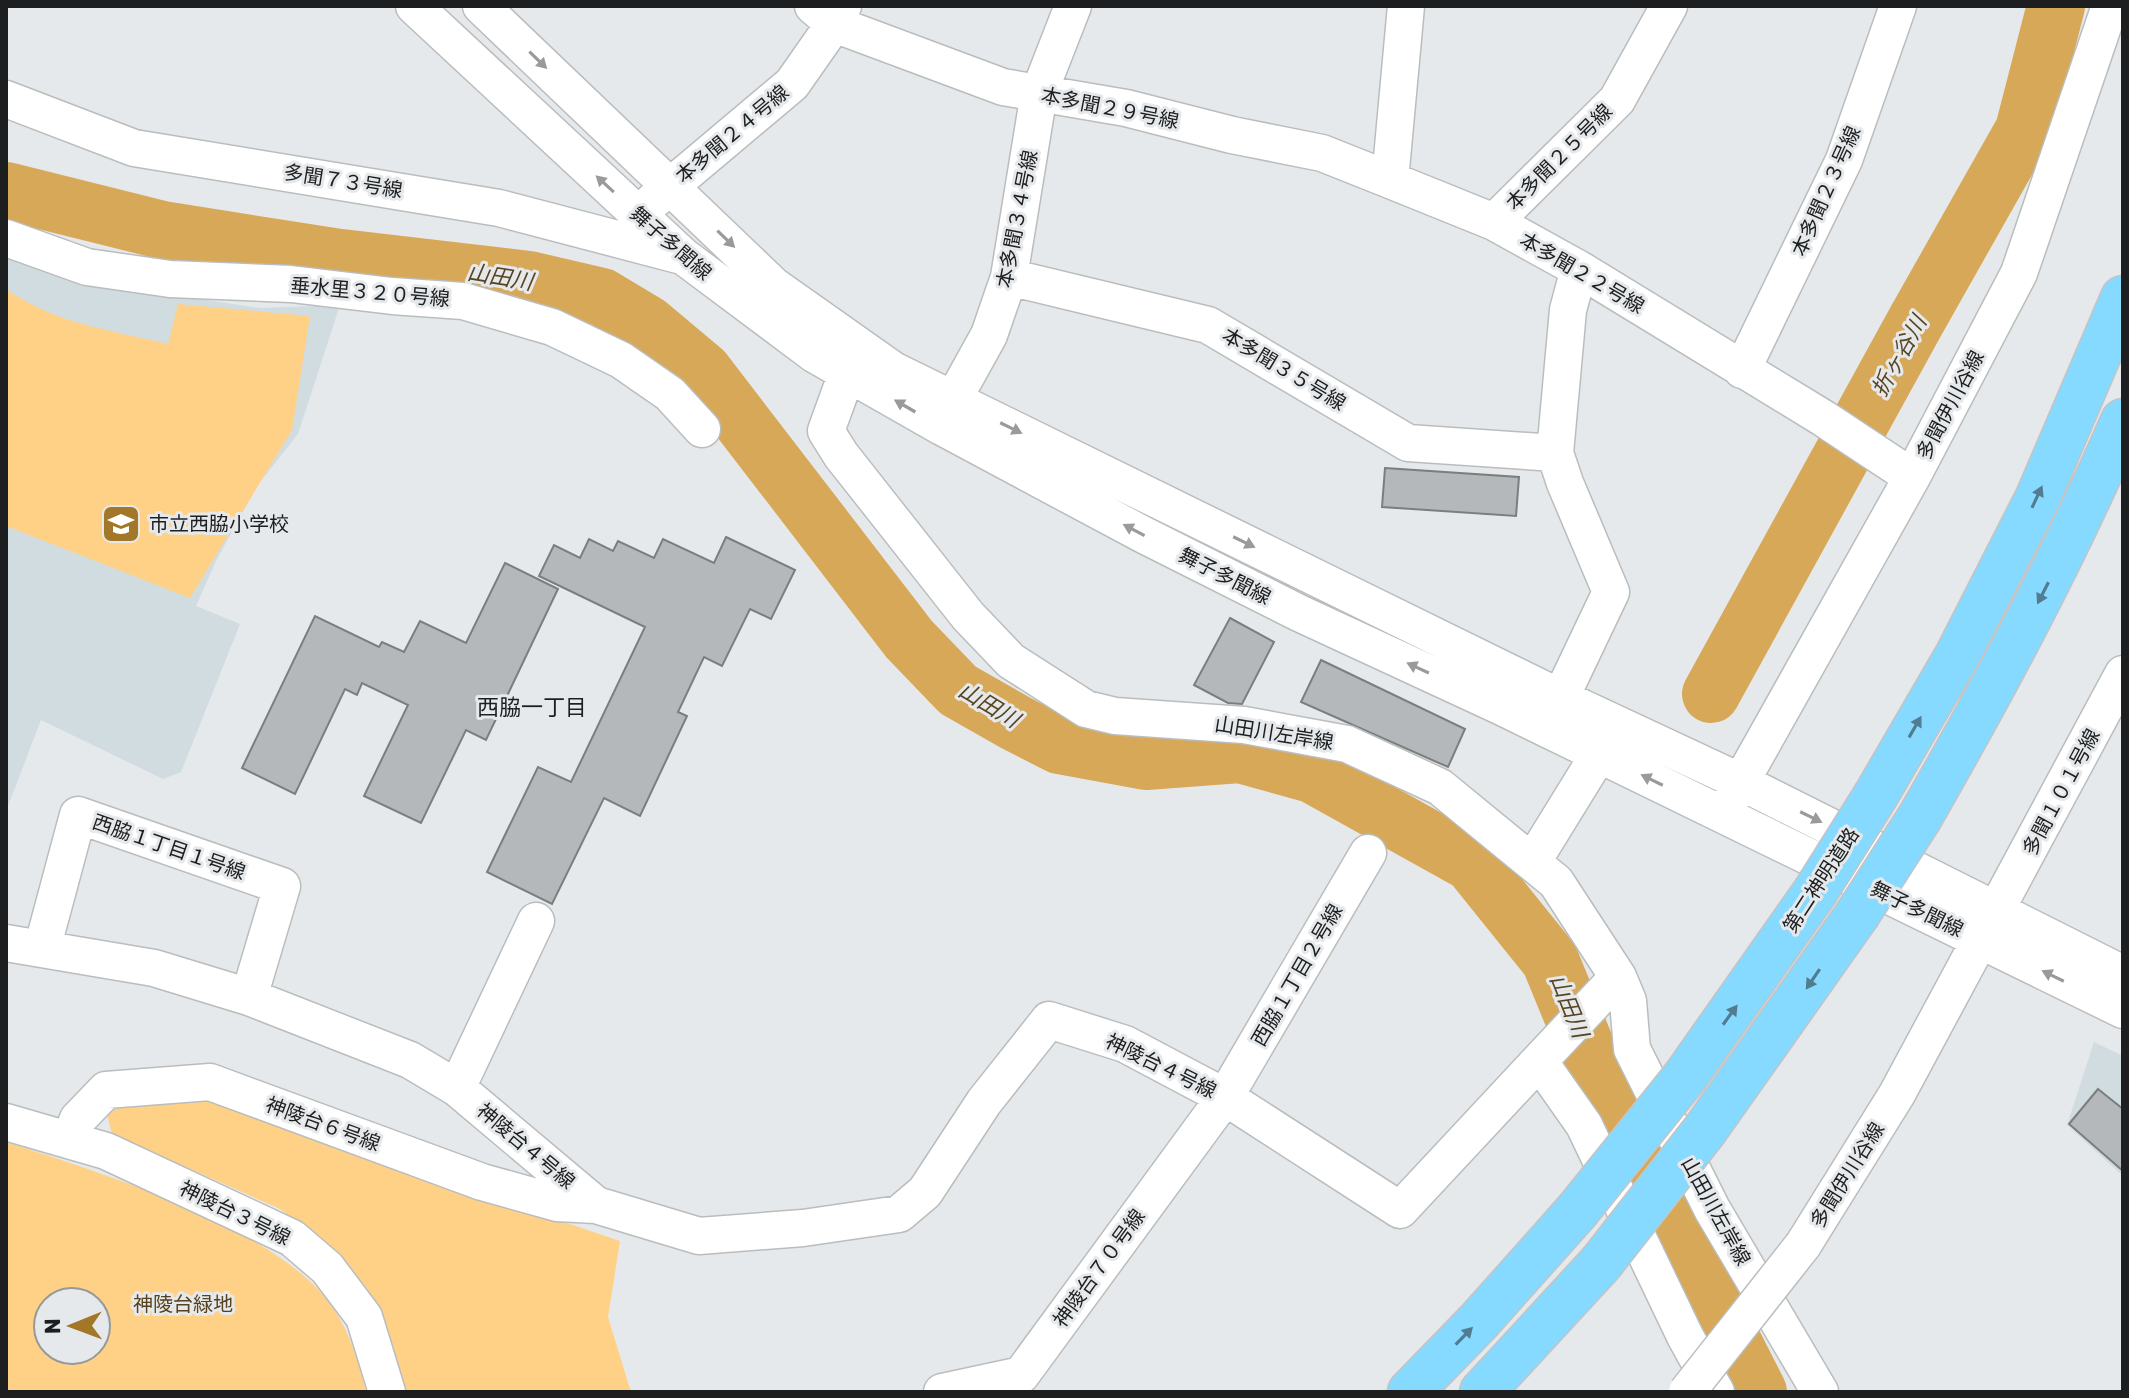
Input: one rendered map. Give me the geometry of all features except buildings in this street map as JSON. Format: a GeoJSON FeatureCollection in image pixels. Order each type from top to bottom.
{"type":"FeatureCollection","features":[{"type":"Feature","properties":{"kind":"highway","name":"第二神明道路"},"geometry":{"type":"LineString","coordinates":[[1410,1392],[1479,1321],[1577,1211],[1684,1078],[1815,892],[1958,654],[2038,497],[2123,298]]}},
{"type":"Feature","properties":{"kind":"highway"},"geometry":{"type":"LineString","coordinates":[[1482,1392],[1601,1263],[1705,1130],[1857,915],[1920,817],[1997,683],[2079,522],[2123,421]]}},
{"type":"Feature","properties":{"kind":"street","name":"舞子多聞線"},"geometry":{"type":"LineString","coordinates":[[414,6],[683,256],[814,354],[854,361]]}},
{"type":"Feature","properties":{"kind":"street","name":"舞子多聞線"},"geometry":{"type":"LineString","coordinates":[[481,6],[854,361],[947,414],[1142,534],[1299,613],[1553,713],[1741,782],[1989,925],[2123,1010]]}},
{"type":"Feature","properties":{"kind":"street","name":"本多聞３４号線"},"geometry":{"type":"LineString","coordinates":[[947,414],[989,335],[1009,277],[1039,93],[1073,6]]}},
{"type":"Feature","properties":{"kind":"street"},"geometry":{"type":"LineString","coordinates":[[1390,180],[1406,6]]}},
{"type":"Feature","properties":{"kind":"street","name":"本多聞２５号線"},"geometry":{"type":"LineString","coordinates":[[1494,222],[1617,100],[1669,6]]}},
{"type":"Feature","properties":{"kind":"street","name":"本多聞２３号線"},"geometry":{"type":"LineString","coordinates":[[1742,370],[1844,160],[1898,6]]}},
{"type":"Feature","properties":{"kind":"street","name":"多聞伊川谷線"},"geometry":{"type":"LineString","coordinates":[[1722,815],[1912,477],[2019,273],[2110,6]]}},
{"type":"Feature","properties":{"kind":"street","name":"本多聞２４号線"},"geometry":{"type":"LineString","coordinates":[[637,214],[792,84],[830,12]]}},
{"type":"Feature","properties":{"kind":"street","name":"本多聞２９号線"},"geometry":{"type":"LineString","coordinates":[[830,12],[1003,87],[1126,108],[1232,135],[1322,153],[1390,180]]}},
{"type":"Feature","properties":{"kind":"street","name":"多聞７３号線"},"geometry":{"type":"LineString","coordinates":[[6,99],[134,148],[499,208],[683,256]]}},
{"type":"Feature","properties":{"kind":"street","name":"本多聞２２号線"},"geometry":{"type":"LineString","coordinates":[[1390,180],[1494,222],[1579,269],[1823,418],[1912,477]]}},
{"type":"Feature","properties":{"kind":"street","name":"垂水里３２０号線"},"geometry":{"type":"LineString","coordinates":[[6,238],[87,267],[170,279],[291,284],[463,301],[552,327],[621,360],[670,394],[702,429]]}},
{"type":"Feature","properties":{"kind":"street"},"geometry":{"type":"LineString","coordinates":[[1553,713],[1611,592],[1555,453],[1568,310],[1579,269]]}},
{"type":"Feature","properties":{"kind":"street","name":"本多聞３５号線"},"geometry":{"type":"LineString","coordinates":[[1009,277],[1208,325],[1408,443],[1555,453]]}},
{"type":"Feature","properties":{"kind":"street","name":"山田川左岸線"},"geometry":{"type":"LineString","coordinates":[[854,361],[826,431],[841,455],[968,616],[1011,661],[1086,709],[1115,716],[1244,725],[1347,744],[1440,787],[1556,882],[1618,977],[1628,1001],[1632,1049],[1712,1209],[1820,1392]]}},
{"type":"Feature","properties":{"kind":"street","name":"多聞１０１号線"},"geometry":{"type":"LineString","coordinates":[[1989,925],[2123,674]]}},
{"type":"Feature","properties":{"kind":"street","name":"舞子多聞線"},"geometry":{"type":"LineString","coordinates":[[1553,713],[1599,754],[1722,815],[1989,925],[2123,974]]}},
{"type":"Feature","properties":{"kind":"street"},"geometry":{"type":"LineString","coordinates":[[1533,861],[1599,754]]}},
{"type":"Feature","properties":{"kind":"street","name":"西脇１丁目１号線"},"geometry":{"type":"LineString","coordinates":[[42,949],[78,815],[282,886],[249,997]]}},
{"type":"Feature","properties":{"kind":"street","name":"西脇１丁目２号線"},"geometry":{"type":"LineString","coordinates":[[1225,1097],[1368,853]]}},
{"type":"Feature","properties":{"kind":"street"},"geometry":{"type":"LineString","coordinates":[[457,1088],[536,921]]}},
{"type":"Feature","properties":{"kind":"street","name":"多聞伊川谷線"},"geometry":{"type":"LineString","coordinates":[[1687,1392],[1803,1245],[1897,1094],[1989,925]]}},
{"type":"Feature","properties":{"kind":"street","name":"神陵台４号線"},"geometry":{"type":"LineString","coordinates":[[6,943],[154,968],[249,997],[410,1060],[457,1088],[596,1205],[699,1236],[803,1228],[899,1214],[925,1192],[984,1102],[1049,1020],[1125,1044],[1225,1097],[1400,1210],[1539,1061]]}},
{"type":"Feature","properties":{"kind":"street"},"geometry":{"type":"LineString","coordinates":[[1618,977],[1539,1061],[1584,1125],[1685,1336],[1716,1392]]}},
{"type":"Feature","properties":{"kind":"street","name":"神陵台６号線"},"geometry":{"type":"LineString","coordinates":[[70,1139],[78,1119],[106,1090],[210,1082],[482,1182],[557,1203],[596,1205]]}},
{"type":"Feature","properties":{"kind":"street","name":"神陵台７０号線"},"geometry":{"type":"LineString","coordinates":[[942,1392],[1021,1375],[1225,1097]]}},
{"type":"Feature","properties":{"kind":"street","name":"神陵台３号線"},"geometry":{"type":"LineString","coordinates":[[6,1122],[106,1151],[292,1238],[327,1268],[364,1317],[387,1392]]}},
{"type":"Feature","properties":{"kind":"shaded area","name":"市立西脇小学校"},"geometry":{"type":"Polygon","coordinates":[[[6,257],[69,279],[260,308],[340,305],[298,434],[257,486],[216,561],[196,606],[240,624],[181,772],[163,779],[41,720],[6,811],[6,257]]]}},
{"type":"Feature","properties":{"kind":"shaded area"},"geometry":{"type":"Polygon","coordinates":[[[2094,1042],[2123,1056],[2123,1176],[2067,1125],[2094,1042]]]}},
{"type":"Feature","properties":{"kind":"green space"},"geometry":{"type":"Polygon","coordinates":[[[6,289],[24,301],[63,318],[168,344],[178,304],[310,316],[292,430],[190,598],[6,526],[6,289]]]}},
{"type":"Feature","properties":{"kind":"green space"},"geometry":{"type":"Polygon","coordinates":[[[204,1100],[620,1241],[608,1317],[631,1392],[404,1392],[403,1378],[367,1288],[316,1236],[280,1209],[112,1134],[105,1107],[204,1100]]]}},
{"type":"Feature","properties":{"kind":"green space","name":"神陵台緑地"},"geometry":{"type":"Polygon","coordinates":[[[6,1142],[135,1186],[230,1228],[272,1252],[307,1279],[333,1308],[353,1348],[366,1392],[6,1392],[6,1142]]]}},
{"type":"Feature","properties":{"kind":"waterway","name":"折ヶ谷川"},"geometry":{"type":"LineString","coordinates":[[1711,694],[2024,130],[2056,6]]}},
{"type":"Feature","properties":{"kind":"waterway","name":"山田川"},"geometry":{"type":"LineString","coordinates":[[6,191],[162,230],[333,257],[529,280],[602,297],[647,324],[703,371],[909,639],[958,690],[1059,745],[1146,761],[1240,754],[1312,774],[1472,863],[1550,960],[1598,1077],[1758,1392]]}},
{"type":"Feature","properties":{"kind":"place","name":"市立西脇小学校"},"geometry":{"type":"Point","coordinates":[121,524]}},
{"type":"Feature","properties":{"kind":"district","name":"西脇一丁目"},"geometry":{"type":"Point","coordinates":[532,707]}}]}
